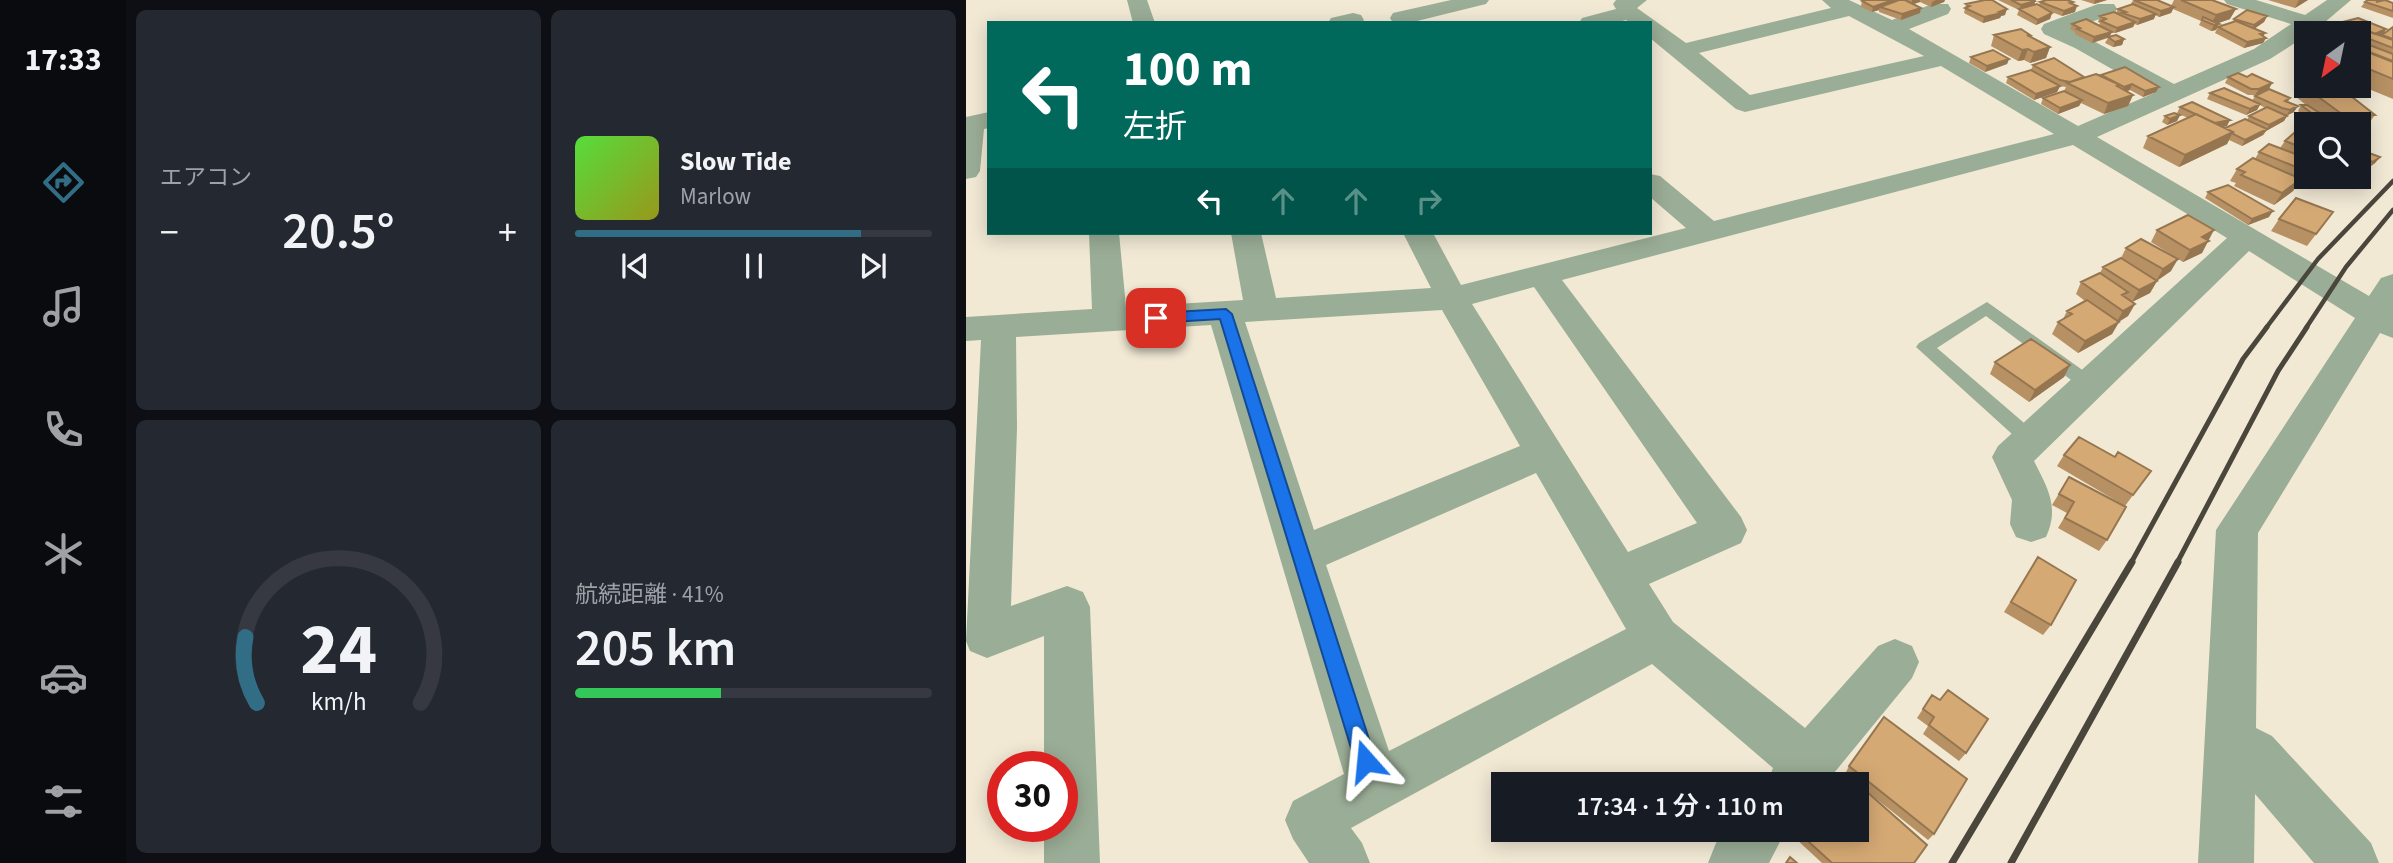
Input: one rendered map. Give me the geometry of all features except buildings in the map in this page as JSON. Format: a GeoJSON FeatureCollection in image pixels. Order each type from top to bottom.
{"type":"FeatureCollection","features":[{"type":"Feature","properties":{"kind":"street"},"geometry":{"type":"LineString","coordinates":[[1138,0],[1143,21]]}},
{"type":"Feature","properties":{"kind":"street"},"geometry":{"type":"LineString","coordinates":[[1401,18],[1479,0]]}},
{"type":"Feature","properties":{"kind":"street"},"geometry":{"type":"LineString","coordinates":[[2234,0],[2303,21]]}},
{"type":"Feature","properties":{"kind":"street"},"geometry":{"type":"LineString","coordinates":[[2313,21],[2341,0]]}},
{"type":"Feature","properties":{"kind":"street"},"geometry":{"type":"LineString","coordinates":[[1684,50],[1844,3],[1946,59],[2245,238],[2333,287],[2386,308],[2237,530],[2226,863]]}},
{"type":"Feature","properties":{"kind":"street"},"geometry":{"type":"LineString","coordinates":[[1891,29],[1940,9]]}},
{"type":"Feature","properties":{"kind":"street"},"geometry":{"type":"LineString","coordinates":[[2093,9],[2052,29],[2083,43],[2173,94]]}},
{"type":"Feature","properties":{"kind":"street"},"geometry":{"type":"LineString","coordinates":[[1598,21],[1637,11]]}},
{"type":"Feature","properties":{"kind":"street"},"geometry":{"type":"LineString","coordinates":[[1652,28],[1684,50],[1698,68],[1745,104],[1976,51]]}},
{"type":"Feature","properties":{"kind":"street"},"geometry":{"type":"LineString","coordinates":[[1072,863],[1067,607],[988,636],[998,428],[983,328],[1452,298],[2077,136],[2262,54],[2294,33]]}},
{"type":"Feature","properties":{"kind":"street"},"geometry":{"type":"LineString","coordinates":[[966,171],[972,123],[987,120]]}},
{"type":"Feature","properties":{"kind":"street"},"geometry":{"type":"LineString","coordinates":[[1652,184],[1710,233]]}},
{"type":"Feature","properties":{"kind":"street"},"geometry":{"type":"LineString","coordinates":[[1104,235],[1110,321]]}},
{"type":"Feature","properties":{"kind":"street"},"geometry":{"type":"LineString","coordinates":[[1246,235],[1244,313],[1300,556],[1374,787]]}},
{"type":"Feature","properties":{"kind":"street"},"geometry":{"type":"LineString","coordinates":[[1419,235],[1452,298],[1656,637],[1798,772]]}},
{"type":"Feature","properties":{"kind":"street"},"geometry":{"type":"LineString","coordinates":[[2031,524],[2033,500],[2012,457],[2245,238]]}},
{"type":"Feature","properties":{"kind":"street"},"geometry":{"type":"LineString","coordinates":[[1542,275],[1726,530],[1619,576]]}},
{"type":"Feature","properties":{"kind":"street"},"geometry":{"type":"LineString","coordinates":[[1300,556],[1545,452]]}},
{"type":"Feature","properties":{"kind":"street"},"geometry":{"type":"LineString","coordinates":[[1342,863],[1312,820],[1656,637]]}},
{"type":"Feature","properties":{"kind":"street"},"geometry":{"type":"LineString","coordinates":[[1800,772],[1895,662]]}},
{"type":"Feature","properties":{"kind":"street"},"geometry":{"type":"LineString","coordinates":[[2230,743],[2254,754],[2350,863]]}},
{"type":"Feature","properties":{"kind":"street"},"geometry":{"type":"LineString","coordinates":[[1736,863],[1751,842]]}},
{"type":"Feature","properties":{"kind":"lane"},"geometry":{"type":"LineString","coordinates":[[2030,439],[1926,347],[1987,308],[2089,384]]}},
{"type":"Feature","properties":{"kind":"railway"},"geometry":{"type":"LineString","coordinates":[[2266,328],[2318,259],[2393,181]]}},
{"type":"Feature","properties":{"kind":"railway"},"geometry":{"type":"LineString","coordinates":[[2306,328],[2346,267],[2393,210]]}},
{"type":"Feature","properties":{"kind":"railway"},"geometry":{"type":"LineString","coordinates":[[2131,563],[2243,359],[2267,327]]}},
{"type":"Feature","properties":{"kind":"railway"},"geometry":{"type":"LineString","coordinates":[[2177,563],[2278,371],[2307,327]]}},
{"type":"Feature","properties":{"kind":"railway"},"geometry":{"type":"LineString","coordinates":[[1952,863],[2132,562]]}},
{"type":"Feature","properties":{"kind":"railway"},"geometry":{"type":"LineString","coordinates":[[2011,863],[2178,562]]}},
{"type":"Feature","properties":{"kind":"route"},"geometry":{"type":"LineString","coordinates":[[1156,318],[1226,314],[1366,761]]}}]}
